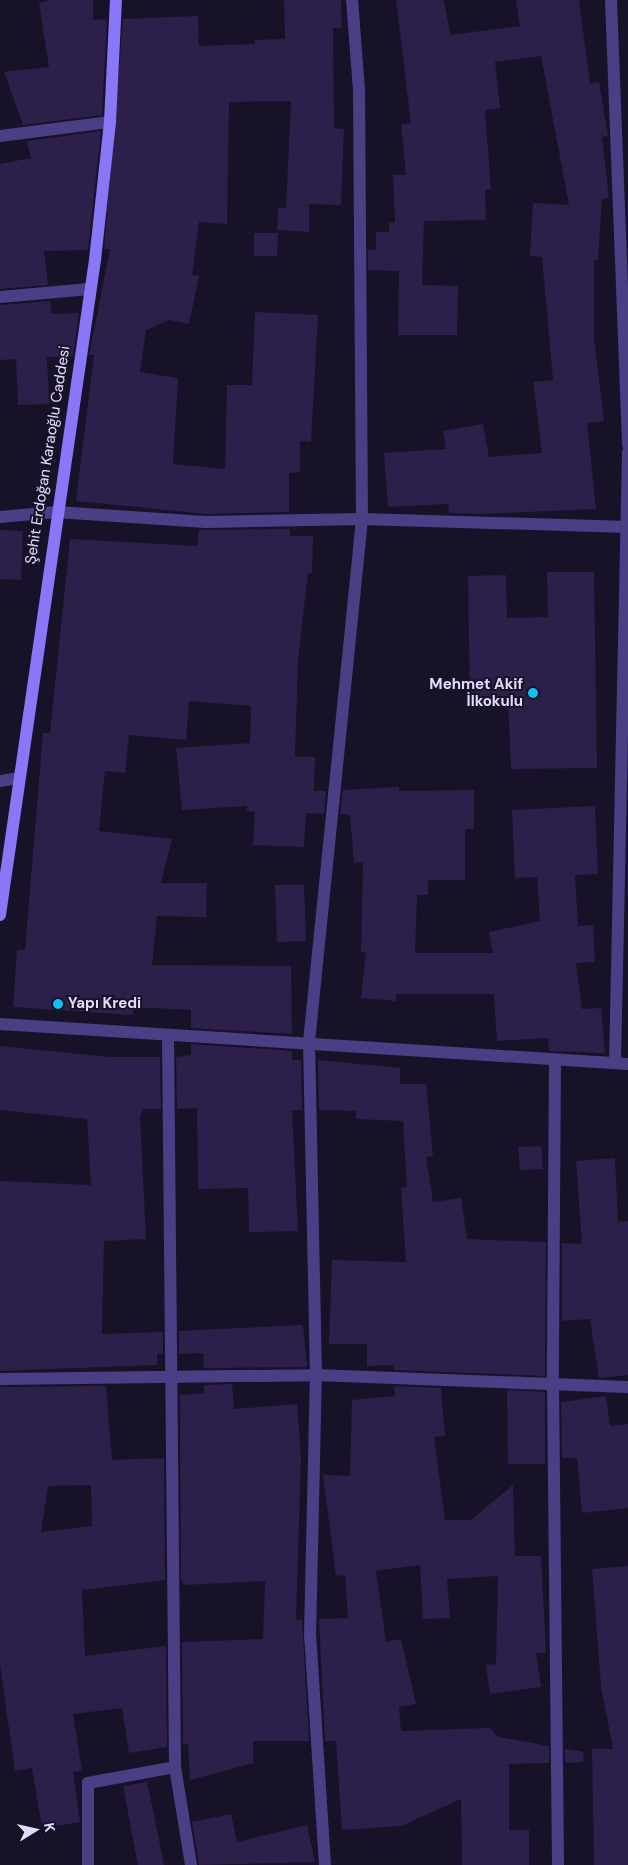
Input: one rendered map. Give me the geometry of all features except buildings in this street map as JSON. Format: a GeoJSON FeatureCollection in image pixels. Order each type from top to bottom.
{"type":"FeatureCollection","features":[{"type":"Feature","properties":{"kind":"main road","name":"Şehit Erdoğan Karaoğlu Caddesi"},"geometry":{"type":"LineString","coordinates":[[0,914],[56,512],[90,289],[110,122],[116,0]]}},
{"type":"Feature","properties":{"kind":"street"},"geometry":{"type":"LineString","coordinates":[[325,1865],[310,1636],[316,1375],[309,1042],[362,519],[359,90],[352,0]]}},
{"type":"Feature","properties":{"kind":"street"},"geometry":{"type":"LineString","coordinates":[[611,0],[628,445]]}},
{"type":"Feature","properties":{"kind":"street"},"geometry":{"type":"LineString","coordinates":[[0,136],[110,122]]}},
{"type":"Feature","properties":{"kind":"street"},"geometry":{"type":"LineString","coordinates":[[0,297],[90,289]]}},
{"type":"Feature","properties":{"kind":"street"},"geometry":{"type":"LineString","coordinates":[[0,1024],[168,1036],[309,1042],[556,1062],[622,1064],[628,452]]}},
{"type":"Feature","properties":{"kind":"street"},"geometry":{"type":"LineString","coordinates":[[0,516],[56,512],[206,522],[362,519],[627,527]]}},
{"type":"Feature","properties":{"kind":"street"},"geometry":{"type":"LineString","coordinates":[[0,781],[18,778]]}},
{"type":"Feature","properties":{"kind":"street"},"geometry":{"type":"LineString","coordinates":[[168,1036],[169,1380],[175,1767],[191,1865]]}},
{"type":"Feature","properties":{"kind":"street"},"geometry":{"type":"LineString","coordinates":[[556,1062],[553,1385],[558,1865]]}},
{"type":"Feature","properties":{"kind":"street"},"geometry":{"type":"LineString","coordinates":[[0,1379],[169,1380],[316,1375],[628,1387]]}},
{"type":"Feature","properties":{"kind":"street"},"geometry":{"type":"LineString","coordinates":[[88,1865],[88,1784],[175,1767]]}},
{"type":"Feature","properties":{"kind":"place","name":"Mehmet Akif İlkokulu"},"geometry":{"type":"Point","coordinates":[533,693]}},
{"type":"Feature","properties":{"kind":"place","name":"Yapı Kredi"},"geometry":{"type":"Point","coordinates":[58,1004]}}]}
